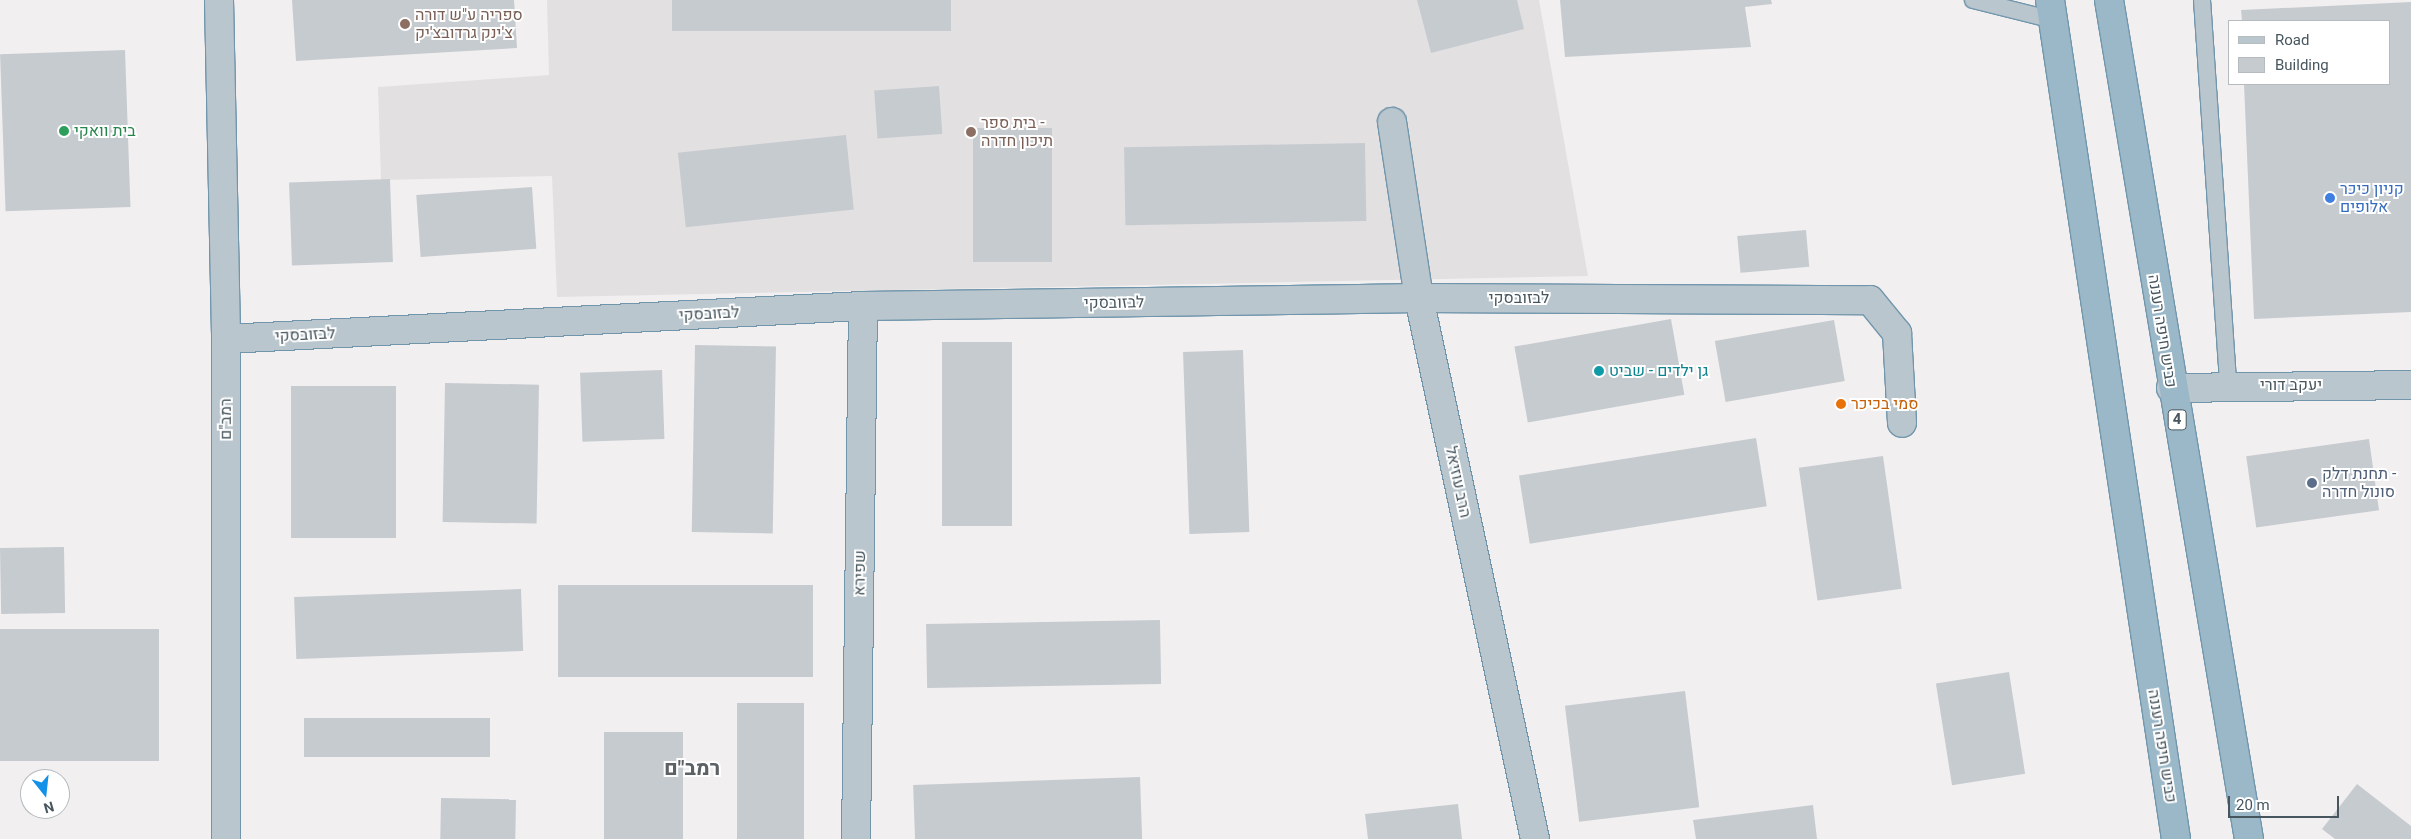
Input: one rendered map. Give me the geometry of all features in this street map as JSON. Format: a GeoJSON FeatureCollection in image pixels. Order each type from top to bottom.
{"type":"FeatureCollection","features":[{"type":"Feature","properties":{"kind":"highway","name":"כביש חיפה רעננה"},"geometry":{"type":"LineString","coordinates":[[2109,0],[2171,388],[2249,839]]}},
{"type":"Feature","properties":{"kind":"highway","name":"כביש חיפה רעננה"},"geometry":{"type":"LineString","coordinates":[[2051,10],[2176,839]]}},
{"type":"Feature","properties":{"kind":"street","name":"רמב\"ם"},"geometry":{"type":"LineString","coordinates":[[219,0],[226,339],[226,839]]}},
{"type":"Feature","properties":{"kind":"street","name":"הרב עוזיאל"},"geometry":{"type":"LineString","coordinates":[[1392,122],[1419,298],[1535,839]]}},
{"type":"Feature","properties":{"kind":"street","name":"לבזובסקי"},"geometry":{"type":"LineString","coordinates":[[226,339],[863,306],[1419,298],[1870,300],[1897,333],[1902,422]]}},
{"type":"Feature","properties":{"kind":"street","name":"שפירא"},"geometry":{"type":"LineString","coordinates":[[856,839],[863,306]]}},
{"type":"Feature","properties":{"kind":"street","name":"יעקב דורי"},"geometry":{"type":"LineString","coordinates":[[2171,388],[2228,385],[2411,385]]}},
{"type":"Feature","properties":{"kind":"lane"},"geometry":{"type":"LineString","coordinates":[[1973,0],[2051,10]]}},
{"type":"Feature","properties":{"kind":"lane"},"geometry":{"type":"LineString","coordinates":[[2202,0],[2228,385]]}},
{"type":"Feature","properties":{"kind":"shaded area","name":"בית ספר - תיכון חדרה"},"geometry":{"type":"Polygon","coordinates":[[[547,0],[1539,0],[1588,276],[557,297],[552,176],[381,180],[378,87],[549,75],[547,0]]]}},
{"type":"Feature","properties":{"kind":"building","name":"ספריה ע\"ש דורה צ'ינק גרדובצ'יק"},"geometry":{"type":"Polygon","coordinates":[[[292,0],[514,0],[517,48],[296,61],[292,0]]]}},
{"type":"Feature","properties":{"kind":"building"},"geometry":{"type":"Polygon","coordinates":[[[672,0],[951,0],[951,31],[672,31],[672,0]]]}},
{"type":"Feature","properties":{"kind":"building"},"geometry":{"type":"Polygon","coordinates":[[[1417,0],[1517,0],[1524,29],[1431,53],[1417,0]]]}},
{"type":"Feature","properties":{"kind":"building"},"geometry":{"type":"Polygon","coordinates":[[[1560,0],[1771,0],[1772,4],[1745,7],[1751,47],[1565,57],[1560,0]]]}},
{"type":"Feature","properties":{"kind":"building","name":"קניון כיכר אלופים"},"geometry":{"type":"Polygon","coordinates":[[[2411,2],[2411,312],[2254,319],[2244,85],[2391,85],[2391,20],[2242,20],[2241,10],[2411,2]]]}},
{"type":"Feature","properties":{"kind":"building","name":"בית וואקי"},"geometry":{"type":"Polygon","coordinates":[[[125,50],[130,207],[6,211],[0,54],[125,50]]]}},
{"type":"Feature","properties":{"kind":"building"},"geometry":{"type":"Polygon","coordinates":[[[939,86],[942,134],[878,138],[874,91],[939,86]]]}},
{"type":"Feature","properties":{"kind":"building"},"geometry":{"type":"Polygon","coordinates":[[[973,128],[1052,128],[1052,262],[973,262],[973,128]]]}},
{"type":"Feature","properties":{"kind":"building"},"geometry":{"type":"Polygon","coordinates":[[[846,135],[854,210],[686,227],[678,153],[846,135]]]}},
{"type":"Feature","properties":{"kind":"building"},"geometry":{"type":"Polygon","coordinates":[[[1365,143],[1366,221],[1125,225],[1124,147],[1365,143]]]}},
{"type":"Feature","properties":{"kind":"building"},"geometry":{"type":"Polygon","coordinates":[[[390,179],[393,262],[292,265],[289,183],[390,179]]]}},
{"type":"Feature","properties":{"kind":"building"},"geometry":{"type":"Polygon","coordinates":[[[532,187],[536,249],[421,257],[416,195],[532,187]]]}},
{"type":"Feature","properties":{"kind":"building"},"geometry":{"type":"Polygon","coordinates":[[[1806,230],[1809,267],[1740,273],[1737,236],[1806,230]]]}},
{"type":"Feature","properties":{"kind":"building","name":"גן ילדים - שביט"},"geometry":{"type":"Polygon","coordinates":[[[1671,319],[1684,395],[1528,422],[1514,347],[1671,319]]]}},
{"type":"Feature","properties":{"kind":"building"},"geometry":{"type":"Polygon","coordinates":[[[1834,320],[1845,381],[1726,402],[1715,341],[1834,320]]]}},
{"type":"Feature","properties":{"kind":"building"},"geometry":{"type":"Polygon","coordinates":[[[942,342],[1012,342],[1012,526],[942,526],[942,342]]]}},
{"type":"Feature","properties":{"kind":"building"},"geometry":{"type":"Polygon","coordinates":[[[695,345],[776,346],[773,533],[692,532],[695,345]]]}},
{"type":"Feature","properties":{"kind":"building"},"geometry":{"type":"Polygon","coordinates":[[[1243,350],[1249,532],[1189,534],[1183,352],[1243,350]]]}},
{"type":"Feature","properties":{"kind":"building"},"geometry":{"type":"Polygon","coordinates":[[[662,370],[664,439],[582,442],[580,373],[662,370]]]}},
{"type":"Feature","properties":{"kind":"building"},"geometry":{"type":"Polygon","coordinates":[[[445,383],[539,385],[537,524],[443,522],[445,383]]]}},
{"type":"Feature","properties":{"kind":"building"},"geometry":{"type":"Polygon","coordinates":[[[291,386],[396,386],[396,538],[291,538],[291,386]]]}},
{"type":"Feature","properties":{"kind":"building"},"geometry":{"type":"Polygon","coordinates":[[[1756,438],[1767,506],[1530,544],[1519,476],[1756,438]]]}},
{"type":"Feature","properties":{"kind":"building","name":"תחנת דלק - סונול חדרה"},"geometry":{"type":"Polygon","coordinates":[[[2369,439],[2379,510],[2256,528],[2246,456],[2369,439]]]}},
{"type":"Feature","properties":{"kind":"building"},"geometry":{"type":"Polygon","coordinates":[[[1883,456],[1902,589],[1817,601],[1799,468],[1883,456]]]}},
{"type":"Feature","properties":{"kind":"building"},"geometry":{"type":"Polygon","coordinates":[[[64,547],[65,613],[1,614],[0,548],[64,547]]]}},
{"type":"Feature","properties":{"kind":"building"},"geometry":{"type":"Polygon","coordinates":[[[558,585],[813,585],[813,677],[558,677],[558,585]]]}},
{"type":"Feature","properties":{"kind":"building"},"geometry":{"type":"Polygon","coordinates":[[[521,589],[523,651],[296,659],[294,597],[521,589]]]}},
{"type":"Feature","properties":{"kind":"building"},"geometry":{"type":"Polygon","coordinates":[[[1160,620],[1161,684],[927,688],[926,624],[1160,620]]]}},
{"type":"Feature","properties":{"kind":"building"},"geometry":{"type":"Polygon","coordinates":[[[0,629],[159,629],[159,761],[0,761],[0,629]]]}},
{"type":"Feature","properties":{"kind":"building"},"geometry":{"type":"Polygon","coordinates":[[[2009,672],[2025,774],[1952,785],[1936,684],[2009,672]]]}},
{"type":"Feature","properties":{"kind":"building"},"geometry":{"type":"Polygon","coordinates":[[[1685,691],[1699,807],[1579,822],[1565,706],[1685,691]]]}},
{"type":"Feature","properties":{"kind":"building"},"geometry":{"type":"Polygon","coordinates":[[[737,703],[804,703],[804,839],[737,839],[737,703]]]}},
{"type":"Feature","properties":{"kind":"building"},"geometry":{"type":"Polygon","coordinates":[[[304,718],[490,718],[490,757],[304,757],[304,718]]]}},
{"type":"Feature","properties":{"kind":"building"},"geometry":{"type":"Polygon","coordinates":[[[604,732],[683,732],[683,839],[604,839],[604,732]]]}},
{"type":"Feature","properties":{"kind":"building"},"geometry":{"type":"Polygon","coordinates":[[[1140,777],[1142,839],[915,839],[913,785],[1140,777]]]}},
{"type":"Feature","properties":{"kind":"building"},"geometry":{"type":"Polygon","coordinates":[[[2357,784],[2411,826],[2411,839],[2335,839],[2322,829],[2357,784]]]}},
{"type":"Feature","properties":{"kind":"building"},"geometry":{"type":"Polygon","coordinates":[[[441,798],[516,799],[515,839],[440,839],[441,798]]]}},
{"type":"Feature","properties":{"kind":"building"},"geometry":{"type":"Polygon","coordinates":[[[1458,804],[1462,839],[1368,839],[1365,814],[1458,804]]]}},
{"type":"Feature","properties":{"kind":"building"},"geometry":{"type":"Polygon","coordinates":[[[1813,805],[1817,839],[1696,839],[1693,820],[1813,805]]]}},
{"type":"Feature","properties":{"kind":"place","name":"ספריה ע\"ש דורה צ'ינק גרדובצ'יק"},"geometry":{"type":"Point","coordinates":[405,24]}},
{"type":"Feature","properties":{"kind":"place","name":"בית וואקי"},"geometry":{"type":"Point","coordinates":[64,131]}},
{"type":"Feature","properties":{"kind":"place","name":"בית ספר - תיכון חדרה"},"geometry":{"type":"Point","coordinates":[971,132]}},
{"type":"Feature","properties":{"kind":"place","name":"קניון כיכר אלופים"},"geometry":{"type":"Point","coordinates":[2330,198]}},
{"type":"Feature","properties":{"kind":"place","name":"גן ילדים - שביט"},"geometry":{"type":"Point","coordinates":[1599,371]}},
{"type":"Feature","properties":{"kind":"place","name":"סמי בכיכר"},"geometry":{"type":"Point","coordinates":[1841,404]}},
{"type":"Feature","properties":{"kind":"place","name":"תחנת דלק - סונול חדרה"},"geometry":{"type":"Point","coordinates":[2312,483]}},
{"type":"Feature","properties":{"kind":"district","name":"רמב\"ם"},"geometry":{"type":"Point","coordinates":[692,768]}}]}
